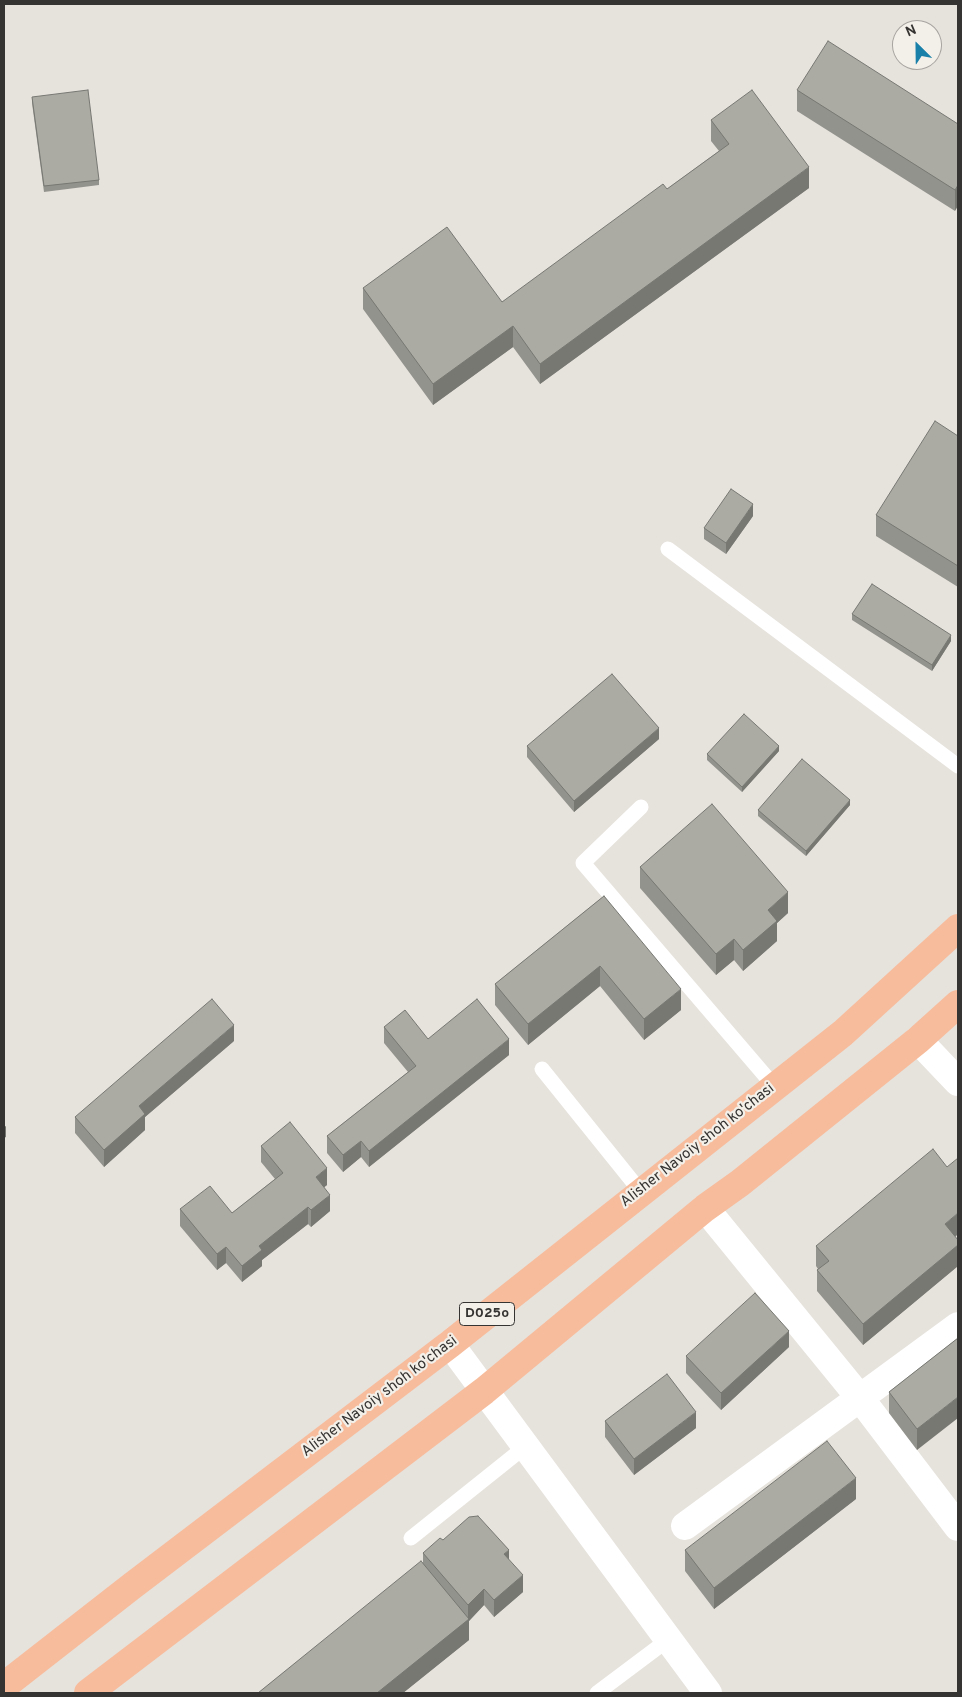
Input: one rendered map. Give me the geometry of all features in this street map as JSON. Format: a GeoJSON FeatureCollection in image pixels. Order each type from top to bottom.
{"type":"FeatureCollection","features":[{"type":"Feature","properties":{"kind":"main road","name":"Alisher Navoiy shoh ko'chasi"},"geometry":{"type":"LineString","coordinates":[[4,1686],[450,1344],[843,1032],[958,928]]}},
{"type":"Feature","properties":{"kind":"main road"},"geometry":{"type":"LineString","coordinates":[[88,1693],[484,1391],[705,1208],[740,1183],[918,1040],[958,1004]]}},
{"type":"Feature","properties":{"kind":"street"},"geometry":{"type":"LineString","coordinates":[[918,1040],[958,1082]]}},
{"type":"Feature","properties":{"kind":"street"},"geometry":{"type":"LineString","coordinates":[[705,1208],[860,1398],[958,1527]]}},
{"type":"Feature","properties":{"kind":"street"},"geometry":{"type":"LineString","coordinates":[[685,1526],[958,1326]]}},
{"type":"Feature","properties":{"kind":"street"},"geometry":{"type":"LineString","coordinates":[[450,1344],[708,1693]]}},
{"type":"Feature","properties":{"kind":"lane"},"geometry":{"type":"LineString","coordinates":[[668,549],[958,766]]}},
{"type":"Feature","properties":{"kind":"lane"},"geometry":{"type":"LineString","coordinates":[[641,807],[583,863],[774,1086]]}},
{"type":"Feature","properties":{"kind":"lane"},"geometry":{"type":"LineString","coordinates":[[542,1069],[641,1192]]}},
{"type":"Feature","properties":{"kind":"lane"},"geometry":{"type":"LineString","coordinates":[[411,1538],[526,1446]]}},
{"type":"Feature","properties":{"kind":"lane"},"geometry":{"type":"LineString","coordinates":[[597,1693],[668,1639]]}},
{"type":"Feature","properties":{"kind":"building"},"geometry":{"type":"Polygon","coordinates":[[[828,41],[958,124],[958,185],[955,190],[797,90],[828,41]]]}},
{"type":"Feature","properties":{"kind":"building"},"geometry":{"type":"Polygon","coordinates":[[[88,90],[99,180],[44,186],[32,97],[88,90]]]}},
{"type":"Feature","properties":{"kind":"building"},"geometry":{"type":"Polygon","coordinates":[[[752,90],[809,167],[540,364],[513,326],[433,384],[363,288],[447,227],[502,302],[663,184],[667,189],[729,144],[711,120],[752,90]]]}},
{"type":"Feature","properties":{"kind":"building"},"geometry":{"type":"Polygon","coordinates":[[[935,421],[958,436],[958,566],[876,515],[935,421]]]}},
{"type":"Feature","properties":{"kind":"building"},"geometry":{"type":"Polygon","coordinates":[[[731,489],[753,504],[726,543],[704,528],[731,489]]]}},
{"type":"Feature","properties":{"kind":"building"},"geometry":{"type":"Polygon","coordinates":[[[872,584],[951,635],[932,665],[852,614],[872,584]]]}},
{"type":"Feature","properties":{"kind":"building"},"geometry":{"type":"Polygon","coordinates":[[[612,674],[659,728],[574,801],[527,746],[612,674]]]}},
{"type":"Feature","properties":{"kind":"building"},"geometry":{"type":"Polygon","coordinates":[[[744,714],[779,746],[742,787],[707,754],[744,714]]]}},
{"type":"Feature","properties":{"kind":"building"},"geometry":{"type":"Polygon","coordinates":[[[802,759],[850,800],[806,851],[758,810],[802,759]]]}},
{"type":"Feature","properties":{"kind":"building"},"geometry":{"type":"Polygon","coordinates":[[[712,804],[788,892],[768,910],[777,921],[743,950],[734,939],[716,954],[640,867],[712,804]]]}},
{"type":"Feature","properties":{"kind":"building"},"geometry":{"type":"Polygon","coordinates":[[[604,896],[681,989],[644,1019],[600,966],[528,1024],[495,984],[604,896]]]}},
{"type":"Feature","properties":{"kind":"building"},"geometry":{"type":"Polygon","coordinates":[[[212,999],[234,1025],[139,1106],[145,1114],[104,1150],[75,1117],[212,999]]]}},
{"type":"Feature","properties":{"kind":"building"},"geometry":{"type":"Polygon","coordinates":[[[477,999],[509,1039],[369,1151],[361,1141],[343,1155],[327,1136],[416,1066],[384,1027],[405,1010],[428,1039],[477,999]]]}},
{"type":"Feature","properties":{"kind":"building"},"geometry":{"type":"Polygon","coordinates":[[[290,1122],[327,1168],[316,1177],[330,1195],[311,1210],[308,1207],[259,1246],[262,1250],[242,1266],[226,1247],[217,1254],[180,1209],[210,1186],[232,1213],[283,1173],[261,1146],[290,1122]]]}},
{"type":"Feature","properties":{"kind":"building"},"geometry":{"type":"Polygon","coordinates":[[[933,1149],[947,1167],[958,1158],[958,1213],[945,1224],[958,1240],[958,1245],[863,1324],[817,1270],[829,1261],[816,1246],[933,1149]]]}},
{"type":"Feature","properties":{"kind":"building"},"geometry":{"type":"Polygon","coordinates":[[[755,1293],[789,1331],[721,1393],[686,1356],[755,1293]]]}},
{"type":"Feature","properties":{"kind":"building"},"geometry":{"type":"Polygon","coordinates":[[[958,1338],[958,1397],[917,1429],[889,1392],[958,1338]]]}},
{"type":"Feature","properties":{"kind":"building"},"geometry":{"type":"Polygon","coordinates":[[[667,1374],[696,1412],[634,1459],[605,1421],[667,1374]]]}},
{"type":"Feature","properties":{"kind":"building"},"geometry":{"type":"Polygon","coordinates":[[[827,1441],[856,1478],[714,1588],[685,1550],[827,1441]]]}},
{"type":"Feature","properties":{"kind":"building"},"geometry":{"type":"Polygon","coordinates":[[[478,1516],[509,1550],[504,1554],[523,1575],[494,1600],[484,1589],[468,1605],[423,1553],[440,1538],[443,1540],[469,1517],[478,1516]]]}},
{"type":"Feature","properties":{"kind":"building"},"geometry":{"type":"Polygon","coordinates":[[[421,1561],[469,1619],[377,1693],[258,1693],[421,1561]]]}}]}
